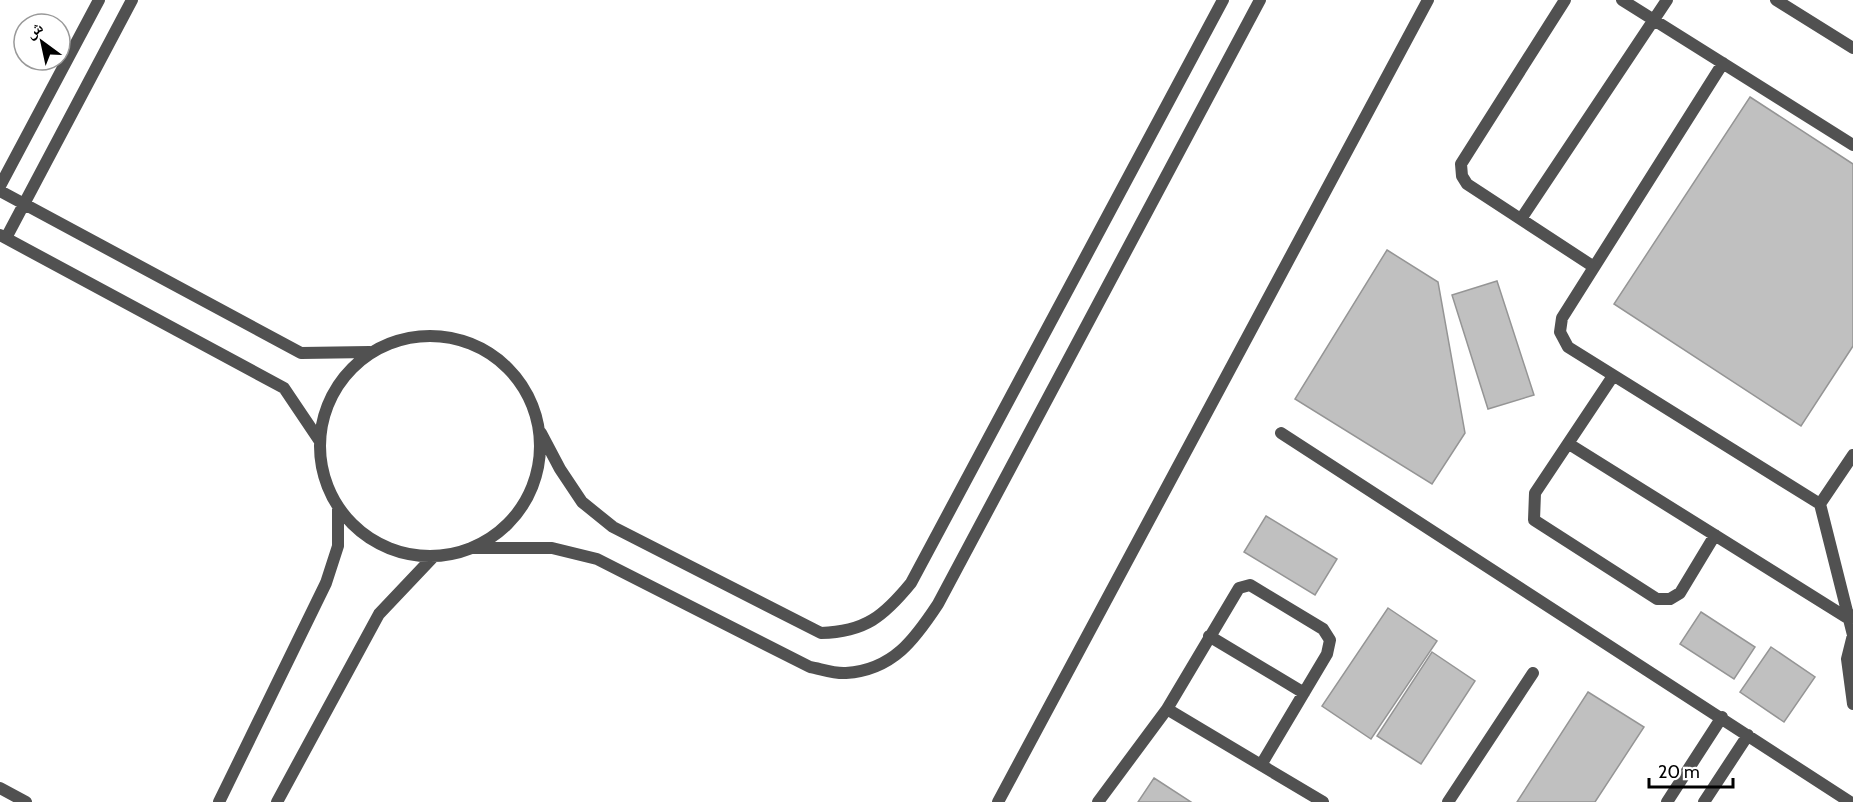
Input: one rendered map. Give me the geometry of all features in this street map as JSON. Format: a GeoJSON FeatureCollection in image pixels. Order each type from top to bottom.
{"type":"FeatureCollection","features":[{"type":"Feature","properties":{"kind":"lane"},"geometry":{"type":"LineString","coordinates":[[99,0],[0,189],[301,353],[370,352]]}},
{"type":"Feature","properties":{"kind":"lane"},"geometry":{"type":"LineString","coordinates":[[132,0],[25,204],[3,237],[284,388],[319,440]]}},
{"type":"Feature","properties":{"kind":"lane"},"geometry":{"type":"LineString","coordinates":[[1223,0],[911,583],[891,608],[866,625],[842,632],[821,633],[613,527],[582,501],[560,469],[541,433],[531,397],[509,367],[479,345],[442,335],[405,337],[370,352],[344,375],[327,406],[319,440],[320,464],[338,508],[363,535],[396,552],[433,557],[473,548],[552,548],[597,559],[810,667],[846,673],[883,664],[915,639],[938,604],[1260,0]]}},
{"type":"Feature","properties":{"kind":"lane"},"geometry":{"type":"LineString","coordinates":[[998,802],[1428,0]]}},
{"type":"Feature","properties":{"kind":"lane"},"geometry":{"type":"LineString","coordinates":[[1565,0],[1461,164],[1462,176],[1467,184],[1594,267]]}},
{"type":"Feature","properties":{"kind":"lane"},"geometry":{"type":"LineString","coordinates":[[1622,0],[1853,145]]}},
{"type":"Feature","properties":{"kind":"lane"},"geometry":{"type":"LineString","coordinates":[[1521,219],[1667,0]]}},
{"type":"Feature","properties":{"kind":"lane"},"geometry":{"type":"LineString","coordinates":[[1776,0],[1853,48]]}},
{"type":"Feature","properties":{"kind":"lane"},"geometry":{"type":"LineString","coordinates":[[1723,63],[1562,318],[1560,332],[1568,347],[1820,504],[1851,616],[1853,635],[1847,659],[1853,704]]}},
{"type":"Feature","properties":{"kind":"lane"},"geometry":{"type":"LineString","coordinates":[[1613,376],[1535,493],[1534,520],[1657,599],[1670,599],[1680,593],[1715,535]]}},
{"type":"Feature","properties":{"kind":"lane"},"geometry":{"type":"LineString","coordinates":[[473,548],[504,530],[526,502],[539,469],[541,433]]}},
{"type":"Feature","properties":{"kind":"lane"},"geometry":{"type":"LineString","coordinates":[[1281,433],[1850,802]]}},
{"type":"Feature","properties":{"kind":"lane"},"geometry":{"type":"LineString","coordinates":[[1569,444],[1851,616]]}},
{"type":"Feature","properties":{"kind":"lane"},"geometry":{"type":"LineString","coordinates":[[1820,504],[1853,454]]}},
{"type":"Feature","properties":{"kind":"lane"},"geometry":{"type":"LineString","coordinates":[[219,802],[326,583],[338,546],[338,508]]}},
{"type":"Feature","properties":{"kind":"lane"},"geometry":{"type":"LineString","coordinates":[[277,802],[379,615],[433,557]]}},
{"type":"Feature","properties":{"kind":"lane"},"geometry":{"type":"LineString","coordinates":[[1098,802],[1167,709],[1239,588],[1250,585],[1323,629],[1330,640],[1327,654],[1261,765]]}},
{"type":"Feature","properties":{"kind":"lane"},"geometry":{"type":"LineString","coordinates":[[1209,636],[1304,693]]}},
{"type":"Feature","properties":{"kind":"lane"},"geometry":{"type":"LineString","coordinates":[[1448,802],[1533,673]]}},
{"type":"Feature","properties":{"kind":"lane"},"geometry":{"type":"LineString","coordinates":[[1167,709],[1323,802]]}},
{"type":"Feature","properties":{"kind":"lane"},"geometry":{"type":"LineString","coordinates":[[1667,802],[1722,717]]}},
{"type":"Feature","properties":{"kind":"lane"},"geometry":{"type":"LineString","coordinates":[[1704,802],[1749,735]]}},
{"type":"Feature","properties":{"kind":"lane"},"geometry":{"type":"LineString","coordinates":[[0,788],[26,802]]}},
{"type":"Feature","properties":{"kind":"building"},"geometry":{"type":"Polygon","coordinates":[[[1750,97],[1853,164],[1853,346],[1801,426],[1614,304],[1750,97]]]}},
{"type":"Feature","properties":{"kind":"building"},"geometry":{"type":"Polygon","coordinates":[[[1387,250],[1438,282],[1465,433],[1432,484],[1295,399],[1387,250]]]}},
{"type":"Feature","properties":{"kind":"building"},"geometry":{"type":"Polygon","coordinates":[[[1497,281],[1534,395],[1488,409],[1452,295],[1497,281]]]}},
{"type":"Feature","properties":{"kind":"building"},"geometry":{"type":"Polygon","coordinates":[[[1266,516],[1337,559],[1315,595],[1244,552],[1266,516]]]}},
{"type":"Feature","properties":{"kind":"building"},"geometry":{"type":"Polygon","coordinates":[[[1388,608],[1437,641],[1371,739],[1322,706],[1388,608]]]}},
{"type":"Feature","properties":{"kind":"building"},"geometry":{"type":"Polygon","coordinates":[[[1701,612],[1755,647],[1734,679],[1680,644],[1701,612]]]}},
{"type":"Feature","properties":{"kind":"building"},"geometry":{"type":"Polygon","coordinates":[[[1771,647],[1815,677],[1784,722],[1740,692],[1771,647]]]}},
{"type":"Feature","properties":{"kind":"building"},"geometry":{"type":"Polygon","coordinates":[[[1432,652],[1475,681],[1421,764],[1377,736],[1432,652]]]}},
{"type":"Feature","properties":{"kind":"building"},"geometry":{"type":"Polygon","coordinates":[[[1588,692],[1644,727],[1595,802],[1517,802],[1588,692]]]}},
{"type":"Feature","properties":{"kind":"building"},"geometry":{"type":"Polygon","coordinates":[[[1154,778],[1191,802],[1138,802],[1154,778]]]}}]}
